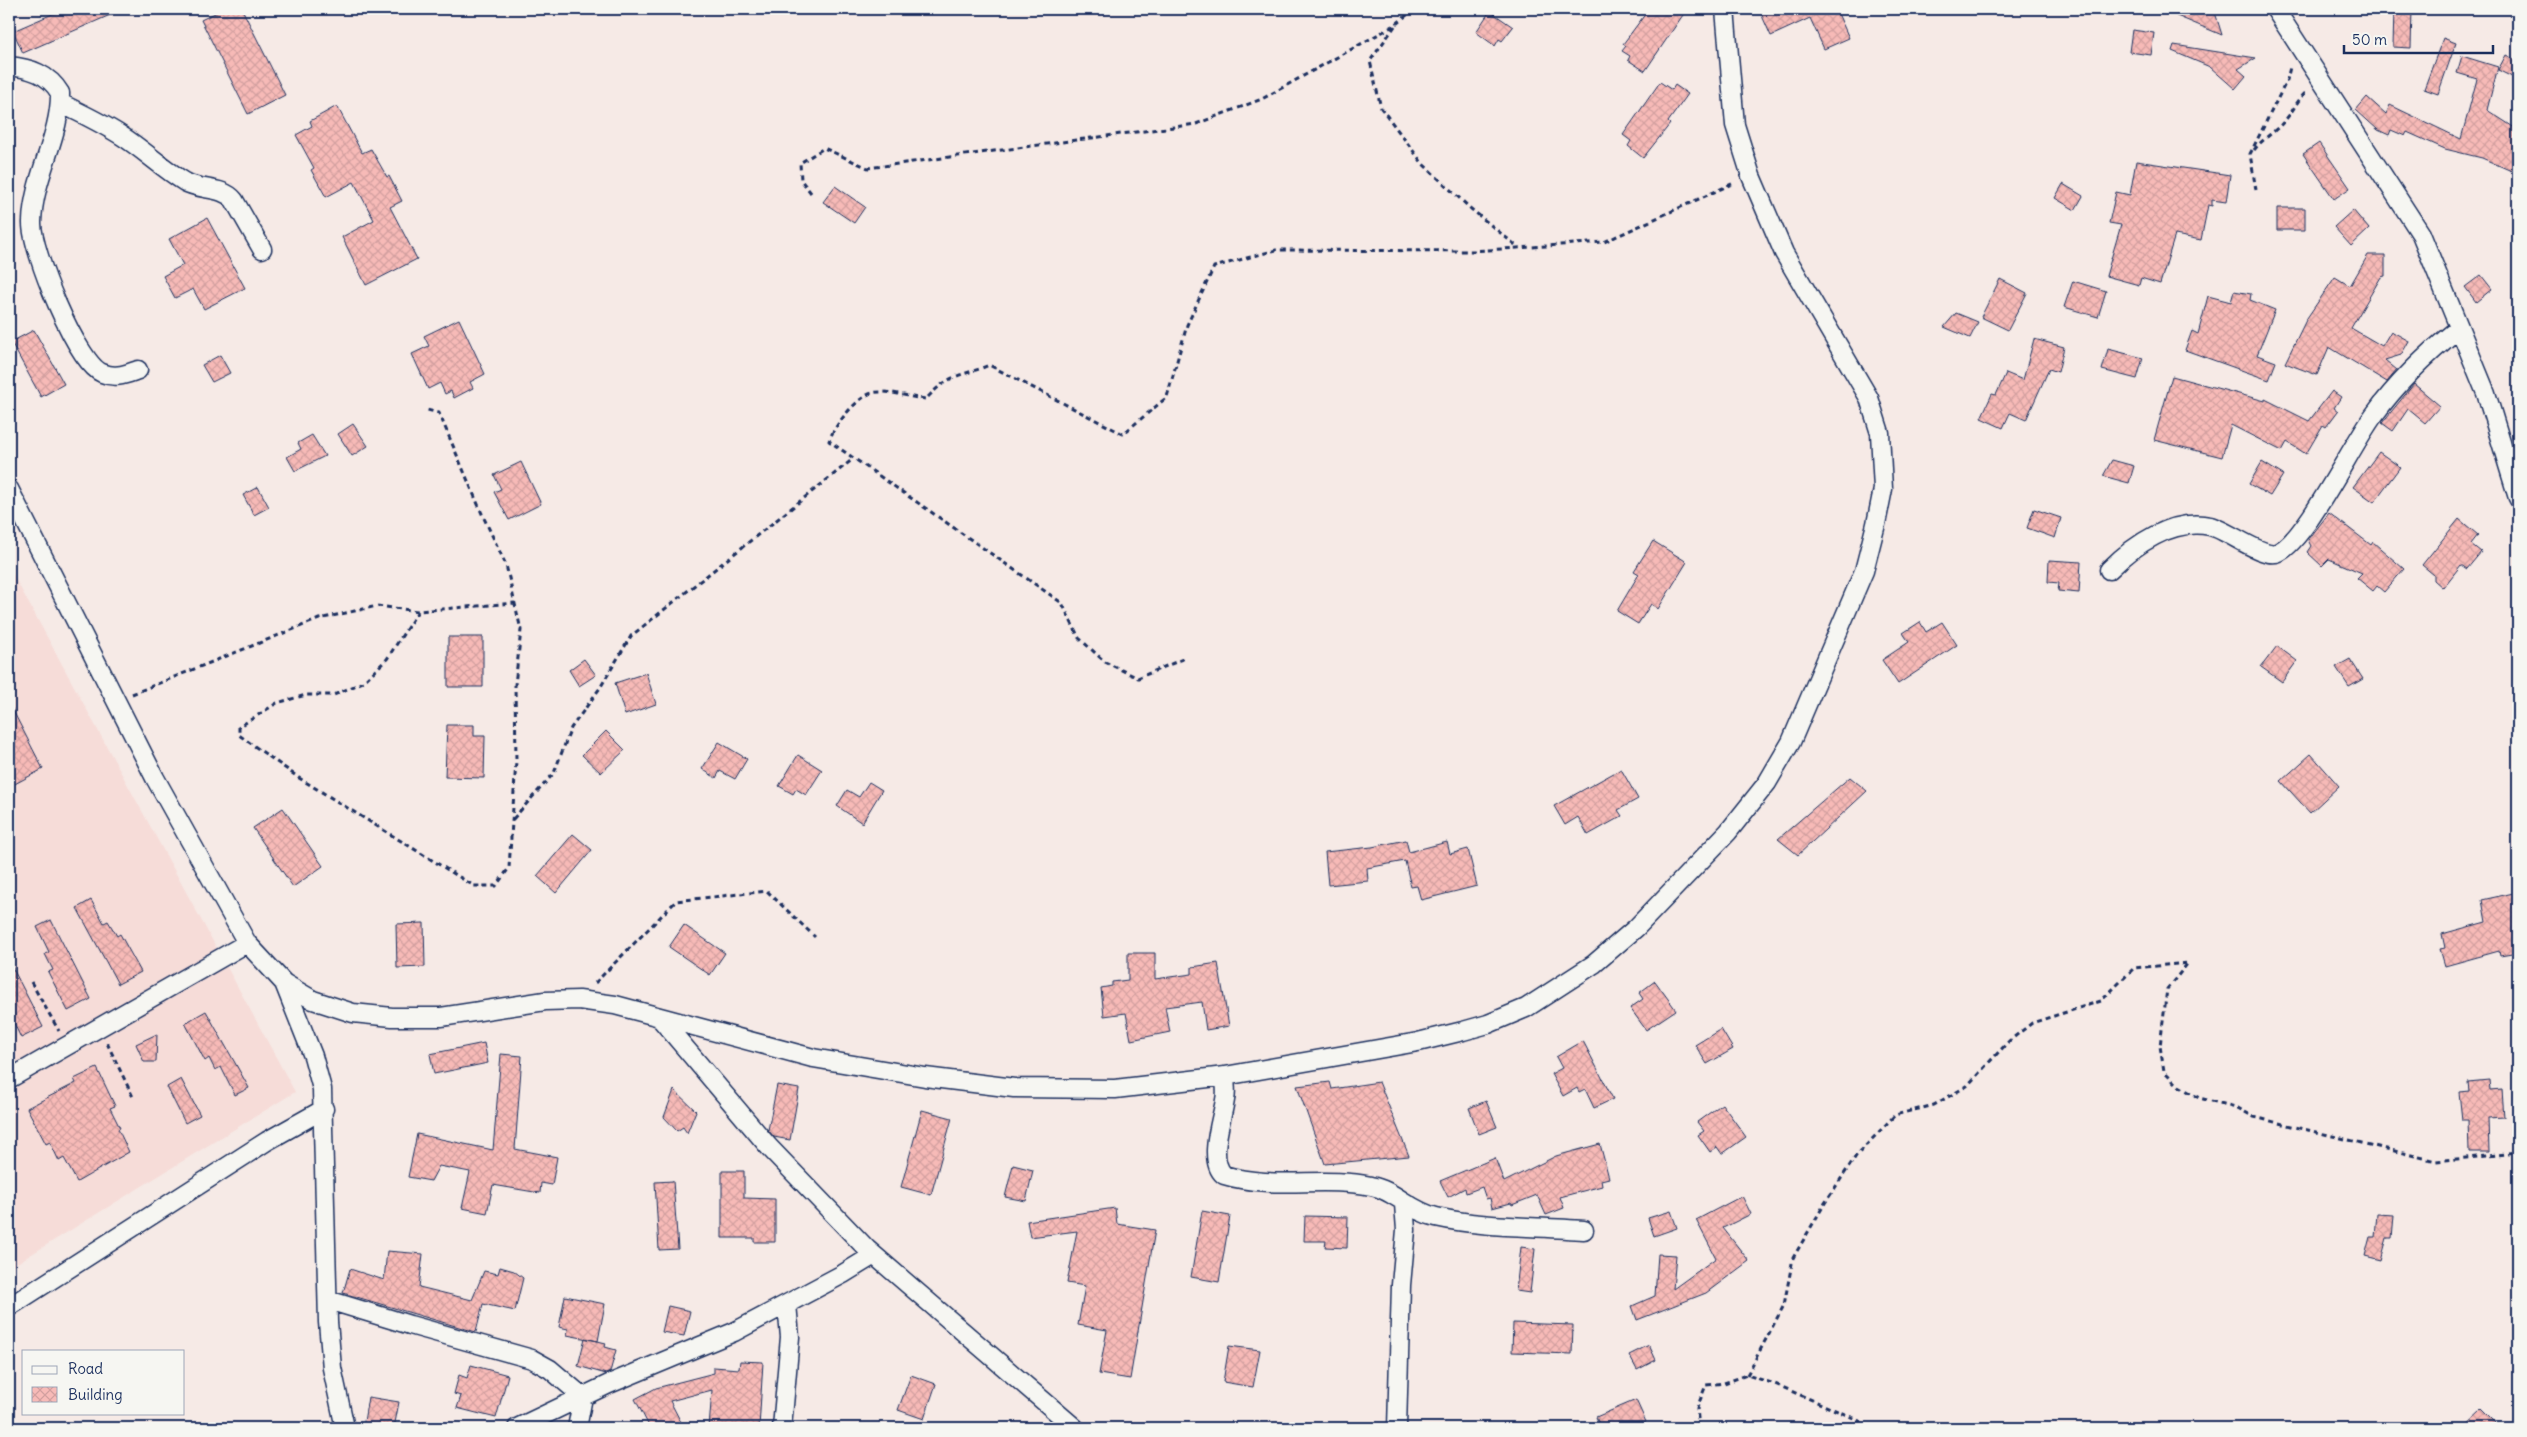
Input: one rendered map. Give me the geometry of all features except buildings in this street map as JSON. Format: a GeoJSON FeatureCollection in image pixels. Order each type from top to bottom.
{"type":"FeatureCollection","features":[{"type":"Feature","properties":{"kind":"street"},"geometry":{"type":"LineString","coordinates":[[9,489],[117,699],[155,778],[247,943],[284,983],[313,1000],[354,1013],[392,1017],[441,1017],[545,1001],[579,1000],[615,1005],[813,1058],[925,1077],[1014,1088],[1115,1088],[1225,1076],[1418,1042],[1488,1024],[1526,1008],[1594,964],[1636,928],[1728,832],[1767,783],[1799,725],[1864,571],[1883,489],[1880,433],[1869,398],[1784,252],[1751,176],[1735,125],[1725,9]]}},
{"type":"Feature","properties":{"kind":"street"},"geometry":{"type":"LineString","coordinates":[[2275,9],[2421,234],[2486,393],[2518,498]]}},
{"type":"Feature","properties":{"kind":"street"},"geometry":{"type":"LineString","coordinates":[[9,66],[33,70],[49,78],[60,93],[60,103],[32,210],[33,239],[45,274],[74,338],[90,365],[102,373],[119,377],[138,370]]}},
{"type":"Feature","properties":{"kind":"street"},"geometry":{"type":"LineString","coordinates":[[60,103],[123,137],[148,157],[186,182],[196,187],[228,194],[234,200],[262,249]]}},
{"type":"Feature","properties":{"kind":"street"},"geometry":{"type":"LineString","coordinates":[[2109,570],[2123,556],[2150,538],[2172,529],[2193,524],[2222,530],[2263,553],[2273,554],[2285,548],[2312,512],[2359,437],[2386,399],[2425,357],[2459,328]]}},
{"type":"Feature","properties":{"kind":"street"},"geometry":{"type":"LineString","coordinates":[[9,1079],[100,1029],[247,943]]}},
{"type":"Feature","properties":{"kind":"street"},"geometry":{"type":"LineString","coordinates":[[284,983],[318,1070],[324,1109],[325,1248],[332,1368],[344,1428]]}},
{"type":"Feature","properties":{"kind":"street"},"geometry":{"type":"LineString","coordinates":[[659,1017],[769,1147],[874,1255],[1075,1428]]}},
{"type":"Feature","properties":{"kind":"street"},"geometry":{"type":"LineString","coordinates":[[1225,1076],[1226,1098],[1219,1130],[1216,1162],[1218,1169],[1224,1175],[1275,1183],[1346,1182],[1373,1186],[1382,1189],[1404,1204],[1437,1217],[1478,1223],[1584,1230]]}},
{"type":"Feature","properties":{"kind":"street"},"geometry":{"type":"LineString","coordinates":[[9,1306],[274,1137],[324,1109]]}},
{"type":"Feature","properties":{"kind":"street"},"geometry":{"type":"LineString","coordinates":[[1396,1428],[1401,1285],[1406,1230],[1404,1204]]}},
{"type":"Feature","properties":{"kind":"street"},"geometry":{"type":"LineString","coordinates":[[517,1428],[609,1384],[734,1332],[874,1255]]}},
{"type":"Feature","properties":{"kind":"street"},"geometry":{"type":"LineString","coordinates":[[328,1300],[401,1323],[532,1359],[550,1369],[583,1397]]}},
{"type":"Feature","properties":{"kind":"street"},"geometry":{"type":"LineString","coordinates":[[782,1428],[790,1337],[787,1304]]}},
{"type":"Feature","properties":{"kind":"street"},"geometry":{"type":"LineString","coordinates":[[577,1428],[583,1397]]}},
{"type":"Feature","properties":{"kind":"path"},"geometry":{"type":"LineString","coordinates":[[811,192],[801,180],[800,163],[824,148],[868,168],[1196,124],[1262,99],[1395,25],[1414,9]]}},
{"type":"Feature","properties":{"kind":"path"},"geometry":{"type":"LineString","coordinates":[[1395,25],[1370,61],[1381,108],[1423,164],[1472,209],[1519,248]]}},
{"type":"Feature","properties":{"kind":"path"},"geometry":{"type":"LineString","coordinates":[[2256,190],[2250,154],[2286,80],[2297,42]]}},
{"type":"Feature","properties":{"kind":"path"},"geometry":{"type":"LineString","coordinates":[[2250,154],[2262,139],[2286,120],[2299,97],[2320,81]]}},
{"type":"Feature","properties":{"kind":"path"},"geometry":{"type":"LineString","coordinates":[[1183,659],[1138,678],[1105,662],[1079,638],[1062,604],[828,441],[831,432],[853,406],[872,393],[926,399],[938,387],[956,376],[973,373],[989,365],[1122,434],[1167,397],[1187,324],[1214,267],[1276,250],[1473,251],[1604,242],[1751,176]]}},
{"type":"Feature","properties":{"kind":"path"},"geometry":{"type":"LineString","coordinates":[[418,611],[387,659],[363,682],[334,695],[306,695],[277,703],[239,727],[239,735],[299,778],[474,886],[496,886],[509,868],[516,761],[516,685],[521,630],[506,565],[439,413],[427,410]]}},
{"type":"Feature","properties":{"kind":"path"},"geometry":{"type":"LineString","coordinates":[[513,819],[554,773],[570,728],[600,688],[631,636],[853,459]]}},
{"type":"Feature","properties":{"kind":"path"},"geometry":{"type":"LineString","coordinates":[[117,699],[320,619],[377,606],[418,611],[515,603]]}},
{"type":"Feature","properties":{"kind":"path"},"geometry":{"type":"LineString","coordinates":[[579,1000],[676,900],[767,891],[815,938]]}},
{"type":"Feature","properties":{"kind":"path"},"geometry":{"type":"LineString","coordinates":[[1747,1375],[1784,1305],[1793,1258],[1825,1203],[1856,1156],[1895,1115],[1934,1105],[1967,1086],[2009,1041],[2032,1023],[2102,1001],[2134,968],[2188,963],[2167,989],[2160,1046],[2164,1071],[2179,1086],[2199,1098],[2236,1107],[2254,1117],[2436,1161],[2518,1153]]}},
{"type":"Feature","properties":{"kind":"path"},"geometry":{"type":"LineString","coordinates":[[31,982],[68,1046]]}},
{"type":"Feature","properties":{"kind":"path"},"geometry":{"type":"LineString","coordinates":[[100,1029],[134,1099]]}},
{"type":"Feature","properties":{"kind":"path"},"geometry":{"type":"LineString","coordinates":[[1699,1428],[1697,1408],[1706,1385],[1724,1383],[1747,1375],[1776,1384],[1856,1419],[1870,1428]]}},
{"type":"Feature","properties":{"kind":"shaded area"},"geometry":{"type":"Polygon","coordinates":[[[9,567],[295,1092],[9,1268],[9,567]]]}}]}
